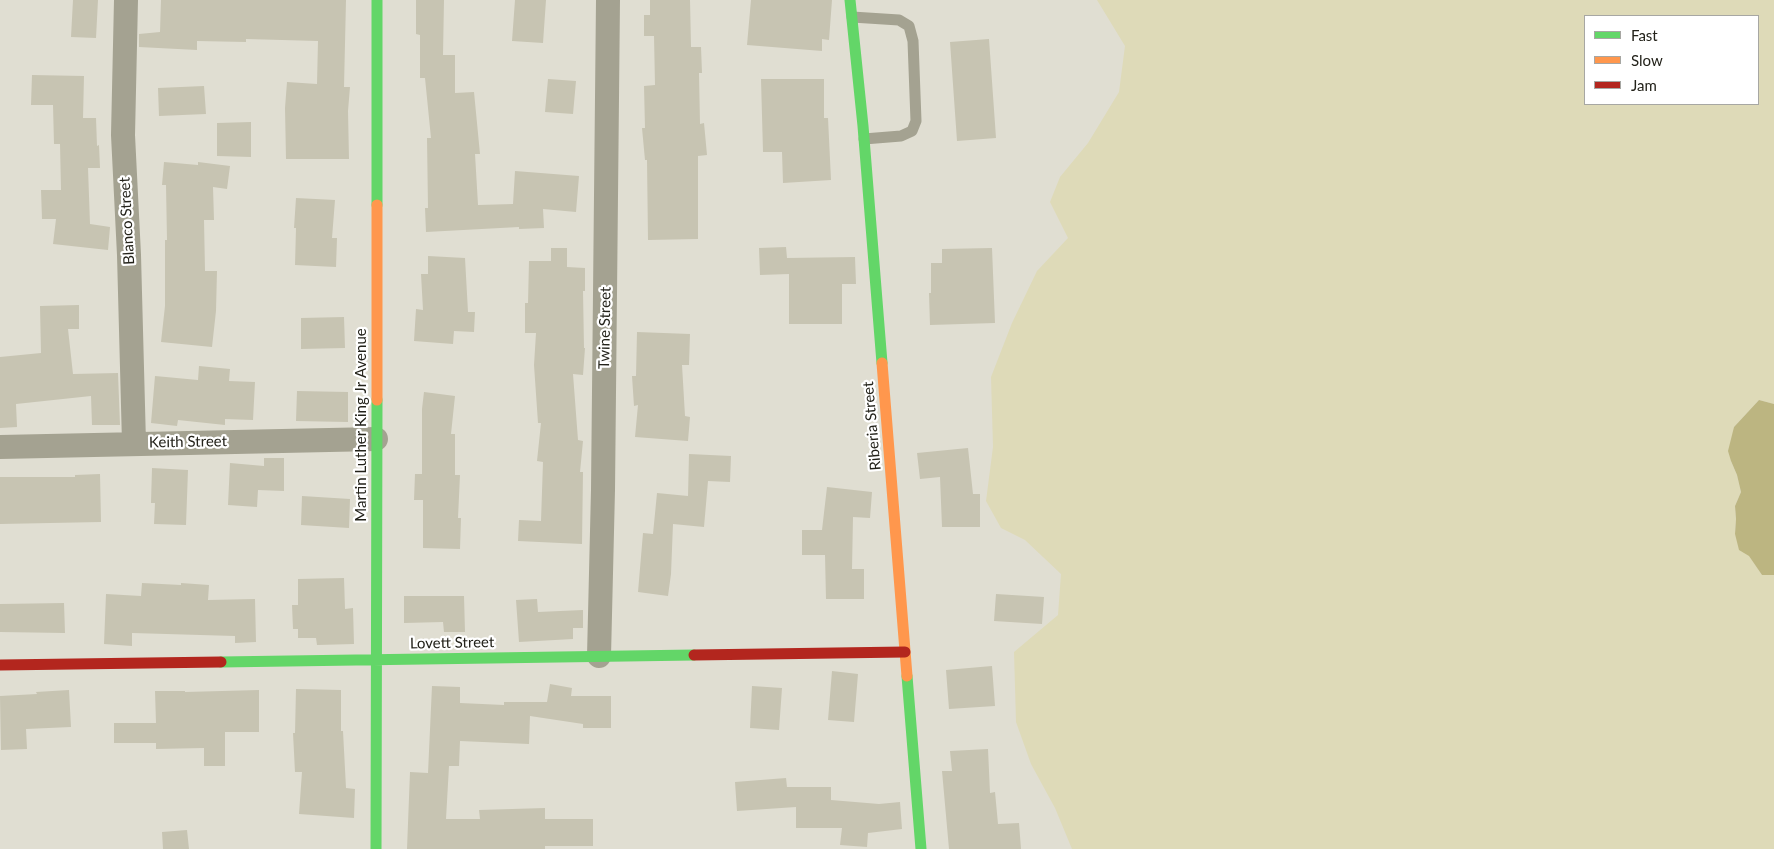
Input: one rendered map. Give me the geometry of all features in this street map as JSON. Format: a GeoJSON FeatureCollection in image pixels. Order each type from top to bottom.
{"type":"FeatureCollection","features":[{"type":"Feature","properties":{"kind":"street","name":"Blanco Street"},"geometry":{"type":"LineString","coordinates":[[126,0],[123,135],[129,255],[134,443]]}},
{"type":"Feature","properties":{"kind":"street","name":"Martin Luther King Jr Avenue"},"geometry":{"type":"LineString","coordinates":[[376,849],[377,0]]}},
{"type":"Feature","properties":{"kind":"street","name":"Twine Street"},"geometry":{"type":"LineString","coordinates":[[599,656],[604,470],[608,0]]}},
{"type":"Feature","properties":{"kind":"street","name":"Riberia Street"},"geometry":{"type":"LineString","coordinates":[[850,0],[864,139],[921,849]]}},
{"type":"Feature","properties":{"kind":"street","name":"Keith Street"},"geometry":{"type":"LineString","coordinates":[[0,447],[376,439]]}},
{"type":"Feature","properties":{"kind":"street","name":"Lovett Street"},"geometry":{"type":"LineString","coordinates":[[0,665],[905,652]]}},
{"type":"Feature","properties":{"kind":"lane"},"geometry":{"type":"LineString","coordinates":[[852,17],[899,20],[909,26],[913,41],[916,120],[912,130],[901,136],[864,139]]}},
{"type":"Feature","properties":{"kind":"shaded area"},"geometry":{"type":"Polygon","coordinates":[[[1097,0],[1774,0],[1774,404],[1759,400],[1734,427],[1731,461],[1741,492],[1735,506],[1735,534],[1762,575],[1774,575],[1774,849],[1072,849],[1055,808],[1031,764],[1016,722],[1014,652],[1058,615],[1061,574],[1025,540],[1001,528],[986,501],[993,447],[991,377],[1012,323],[1037,271],[1068,238],[1050,202],[1060,177],[1088,143],[1119,92],[1125,46],[1097,0]]]}},
{"type":"Feature","properties":{"kind":"shaded area"},"geometry":{"type":"Polygon","coordinates":[[[1759,400],[1774,404],[1774,575],[1762,575],[1749,556],[1739,550],[1735,534],[1735,506],[1741,492],[1728,451],[1734,427],[1759,400]]]}},
{"type":"Feature","properties":{"kind":"building"},"geometry":{"type":"Polygon","coordinates":[[[73,0],[98,0],[96,38],[71,37],[73,0]]]}},
{"type":"Feature","properties":{"kind":"building"},"geometry":{"type":"Polygon","coordinates":[[[161,0],[346,0],[344,87],[350,87],[348,111],[349,159],[286,159],[285,108],[287,82],[317,84],[318,41],[246,39],[246,42],[197,41],[197,50],[139,47],[139,34],[160,32],[161,0]]]}},
{"type":"Feature","properties":{"kind":"building"},"geometry":{"type":"Polygon","coordinates":[[[416,0],[444,0],[443,55],[455,55],[455,93],[474,92],[480,154],[475,154],[478,205],[513,204],[515,171],[579,176],[576,212],[543,209],[544,228],[519,229],[519,227],[426,232],[425,208],[428,208],[427,138],[431,138],[425,78],[420,78],[420,35],[416,34],[416,0]]]}},
{"type":"Feature","properties":{"kind":"building"},"geometry":{"type":"Polygon","coordinates":[[[515,0],[546,0],[543,43],[512,41],[515,0]]]}},
{"type":"Feature","properties":{"kind":"building"},"geometry":{"type":"Polygon","coordinates":[[[650,0],[690,0],[691,47],[701,47],[702,73],[699,73],[700,124],[704,123],[707,155],[698,156],[698,239],[648,240],[647,160],[645,160],[642,128],[645,128],[644,86],[655,85],[654,36],[644,36],[644,15],[650,15],[650,0]]]}},
{"type":"Feature","properties":{"kind":"building"},"geometry":{"type":"Polygon","coordinates":[[[751,0],[832,0],[829,40],[822,39],[822,51],[747,45],[751,0]]]}},
{"type":"Feature","properties":{"kind":"building"},"geometry":{"type":"Polygon","coordinates":[[[989,39],[996,138],[957,141],[950,42],[989,39]]]}},
{"type":"Feature","properties":{"kind":"building"},"geometry":{"type":"Polygon","coordinates":[[[32,75],[84,76],[83,118],[96,118],[100,168],[88,168],[90,224],[110,227],[108,250],[53,244],[56,219],[42,219],[41,190],[61,190],[60,144],[54,144],[53,105],[31,105],[32,75]]]}},
{"type":"Feature","properties":{"kind":"building"},"geometry":{"type":"Polygon","coordinates":[[[548,79],[576,81],[573,114],[545,112],[548,79]]]}},
{"type":"Feature","properties":{"kind":"building"},"geometry":{"type":"Polygon","coordinates":[[[761,79],[824,79],[824,118],[828,118],[831,180],[783,183],[782,152],[763,152],[761,79]]]}},
{"type":"Feature","properties":{"kind":"building"},"geometry":{"type":"Polygon","coordinates":[[[204,86],[206,114],[159,116],[158,88],[204,86]]]}},
{"type":"Feature","properties":{"kind":"building"},"geometry":{"type":"Polygon","coordinates":[[[251,122],[251,157],[217,156],[217,123],[251,122]]]}},
{"type":"Feature","properties":{"kind":"building"},"geometry":{"type":"Polygon","coordinates":[[[164,162],[198,165],[198,162],[230,166],[227,189],[213,187],[214,220],[204,220],[205,271],[217,271],[216,311],[212,347],[161,342],[165,306],[165,240],[167,240],[166,185],[162,185],[164,162]]]}},
{"type":"Feature","properties":{"kind":"building"},"geometry":{"type":"Polygon","coordinates":[[[296,198],[335,200],[332,238],[337,238],[336,267],[295,265],[296,228],[294,228],[296,198]]]}},
{"type":"Feature","properties":{"kind":"building"},"geometry":{"type":"Polygon","coordinates":[[[786,247],[787,258],[855,257],[856,284],[842,284],[842,324],[789,324],[789,274],[760,275],[759,248],[786,247]]]}},
{"type":"Feature","properties":{"kind":"building"},"geometry":{"type":"Polygon","coordinates":[[[551,248],[567,248],[567,267],[585,268],[585,291],[583,291],[585,348],[583,375],[573,374],[578,440],[583,441],[580,472],[583,472],[582,544],[518,541],[519,520],[541,521],[543,462],[537,461],[541,423],[538,423],[534,365],[536,333],[525,333],[525,303],[528,303],[529,261],[551,261],[551,248]]]}},
{"type":"Feature","properties":{"kind":"building"},"geometry":{"type":"Polygon","coordinates":[[[992,248],[995,323],[930,325],[929,293],[931,293],[931,263],[942,263],[942,249],[992,248]]]}},
{"type":"Feature","properties":{"kind":"building"},"geometry":{"type":"Polygon","coordinates":[[[428,256],[465,258],[468,312],[475,312],[474,332],[454,331],[453,344],[414,341],[416,309],[423,310],[421,274],[428,274],[428,256]]]}},
{"type":"Feature","properties":{"kind":"building"},"geometry":{"type":"Polygon","coordinates":[[[79,305],[79,329],[68,329],[73,374],[118,373],[120,425],[92,425],[91,396],[16,404],[17,427],[0,428],[0,357],[41,353],[40,306],[79,305]]]}},
{"type":"Feature","properties":{"kind":"building"},"geometry":{"type":"Polygon","coordinates":[[[344,317],[345,348],[301,349],[301,318],[344,317]]]}},
{"type":"Feature","properties":{"kind":"building"},"geometry":{"type":"Polygon","coordinates":[[[637,332],[690,334],[689,365],[682,365],[685,416],[690,417],[688,441],[635,437],[638,405],[634,406],[632,376],[636,376],[637,332]]]}},
{"type":"Feature","properties":{"kind":"building"},"geometry":{"type":"Polygon","coordinates":[[[199,366],[230,369],[229,381],[255,382],[253,420],[225,419],[225,425],[178,420],[177,426],[151,423],[155,376],[198,380],[199,366]]]}},
{"type":"Feature","properties":{"kind":"building"},"geometry":{"type":"Polygon","coordinates":[[[297,391],[348,392],[348,422],[296,421],[297,391]]]}},
{"type":"Feature","properties":{"kind":"building"},"geometry":{"type":"Polygon","coordinates":[[[424,392],[455,396],[451,434],[455,434],[455,475],[460,475],[458,518],[461,518],[460,549],[423,548],[423,500],[414,500],[415,474],[422,474],[422,409],[424,392]]]}},
{"type":"Feature","properties":{"kind":"building"},"geometry":{"type":"Polygon","coordinates":[[[968,448],[973,494],[980,494],[980,527],[942,527],[940,477],[920,479],[917,453],[968,448]]]}},
{"type":"Feature","properties":{"kind":"building"},"geometry":{"type":"Polygon","coordinates":[[[689,454],[731,456],[730,482],[708,481],[704,527],[673,524],[668,596],[638,592],[643,533],[653,534],[657,493],[688,496],[689,454]]]}},
{"type":"Feature","properties":{"kind":"building"},"geometry":{"type":"Polygon","coordinates":[[[264,458],[284,458],[284,491],[258,490],[257,507],[228,505],[230,463],[264,466],[264,458]]]}},
{"type":"Feature","properties":{"kind":"building"},"geometry":{"type":"Polygon","coordinates":[[[152,468],[188,470],[186,525],[154,524],[155,503],[151,503],[152,468]]]}},
{"type":"Feature","properties":{"kind":"building"},"geometry":{"type":"Polygon","coordinates":[[[100,474],[101,522],[0,524],[0,477],[75,477],[75,475],[100,474]]]}},
{"type":"Feature","properties":{"kind":"building"},"geometry":{"type":"Polygon","coordinates":[[[827,487],[872,492],[870,518],[853,517],[852,569],[864,569],[864,599],[826,599],[825,555],[802,555],[802,530],[822,530],[827,487]]]}},
{"type":"Feature","properties":{"kind":"building"},"geometry":{"type":"Polygon","coordinates":[[[302,496],[350,499],[349,528],[301,525],[302,496]]]}},
{"type":"Feature","properties":{"kind":"building"},"geometry":{"type":"Polygon","coordinates":[[[344,578],[345,609],[353,608],[354,644],[317,645],[316,638],[298,638],[298,629],[293,629],[292,605],[298,605],[298,579],[344,578]]]}},
{"type":"Feature","properties":{"kind":"building"},"geometry":{"type":"Polygon","coordinates":[[[142,583],[209,585],[208,600],[255,599],[256,642],[235,643],[235,636],[132,633],[132,646],[104,644],[106,594],[141,596],[142,583]]]}},
{"type":"Feature","properties":{"kind":"building"},"geometry":{"type":"Polygon","coordinates":[[[996,594],[1044,597],[1042,624],[994,621],[996,594]]]}},
{"type":"Feature","properties":{"kind":"building"},"geometry":{"type":"Polygon","coordinates":[[[404,596],[464,596],[465,632],[444,632],[443,622],[404,623],[404,596]]]}},
{"type":"Feature","properties":{"kind":"building"},"geometry":{"type":"Polygon","coordinates":[[[537,599],[538,612],[583,610],[583,628],[573,628],[573,639],[519,642],[516,600],[537,599]]]}},
{"type":"Feature","properties":{"kind":"building"},"geometry":{"type":"Polygon","coordinates":[[[64,603],[65,633],[0,632],[0,604],[64,603]]]}},
{"type":"Feature","properties":{"kind":"building"},"geometry":{"type":"Polygon","coordinates":[[[992,666],[995,706],[949,709],[946,670],[992,666]]]}},
{"type":"Feature","properties":{"kind":"building"},"geometry":{"type":"Polygon","coordinates":[[[832,671],[858,674],[854,722],[828,720],[832,671]]]}},
{"type":"Feature","properties":{"kind":"building"},"geometry":{"type":"Polygon","coordinates":[[[550,684],[572,688],[571,696],[611,696],[611,728],[583,728],[583,724],[530,716],[529,744],[460,741],[459,766],[449,766],[446,819],[480,819],[479,810],[545,808],[545,819],[593,819],[593,846],[545,846],[545,849],[407,849],[410,772],[428,773],[432,686],[460,687],[460,703],[504,705],[504,702],[547,702],[550,684]]]}},
{"type":"Feature","properties":{"kind":"building"},"geometry":{"type":"Polygon","coordinates":[[[752,686],[782,688],[779,730],[750,728],[752,686]]]}},
{"type":"Feature","properties":{"kind":"building"},"geometry":{"type":"Polygon","coordinates":[[[296,689],[341,690],[341,731],[343,731],[346,788],[355,789],[354,818],[299,814],[302,772],[295,772],[293,733],[295,733],[296,689]]]}},
{"type":"Feature","properties":{"kind":"building"},"geometry":{"type":"Polygon","coordinates":[[[69,690],[71,727],[26,729],[27,749],[1,750],[0,696],[69,690]]]}},
{"type":"Feature","properties":{"kind":"building"},"geometry":{"type":"Polygon","coordinates":[[[259,690],[259,732],[225,732],[225,766],[204,766],[204,748],[156,749],[156,743],[114,743],[114,723],[156,723],[155,691],[259,690]]]}},
{"type":"Feature","properties":{"kind":"building"},"geometry":{"type":"Polygon","coordinates":[[[988,749],[990,793],[995,792],[998,824],[1019,823],[1021,849],[949,849],[942,771],[952,771],[950,751],[988,749]]]}},
{"type":"Feature","properties":{"kind":"building"},"geometry":{"type":"Polygon","coordinates":[[[786,778],[787,787],[831,787],[831,800],[879,804],[900,802],[902,829],[868,833],[867,847],[840,845],[842,828],[796,828],[796,807],[737,811],[735,782],[786,778]]]}},
{"type":"Feature","properties":{"kind":"building"},"geometry":{"type":"Polygon","coordinates":[[[187,830],[189,849],[163,849],[162,832],[187,830]]]}},
{"type":"Feature","properties":{"kind":"traffic: fast"},"geometry":{"type":"LineString","coordinates":[[377,0],[377,205]]}},
{"type":"Feature","properties":{"kind":"traffic: fast"},"geometry":{"type":"LineString","coordinates":[[850,0],[863,126],[882,363]]}},
{"type":"Feature","properties":{"kind":"traffic: fast"},"geometry":{"type":"LineString","coordinates":[[376,849],[377,400]]}},
{"type":"Feature","properties":{"kind":"traffic: fast"},"geometry":{"type":"LineString","coordinates":[[221,662],[694,655]]}},
{"type":"Feature","properties":{"kind":"traffic: fast"},"geometry":{"type":"LineString","coordinates":[[907,676],[921,849]]}},
{"type":"Feature","properties":{"kind":"traffic: slow"},"geometry":{"type":"LineString","coordinates":[[377,205],[377,400]]}},
{"type":"Feature","properties":{"kind":"traffic: slow"},"geometry":{"type":"LineString","coordinates":[[882,363],[907,676]]}},
{"type":"Feature","properties":{"kind":"traffic: jam"},"geometry":{"type":"LineString","coordinates":[[694,655],[905,652]]}},
{"type":"Feature","properties":{"kind":"traffic: jam"},"geometry":{"type":"LineString","coordinates":[[0,665],[221,662]]}}]}
